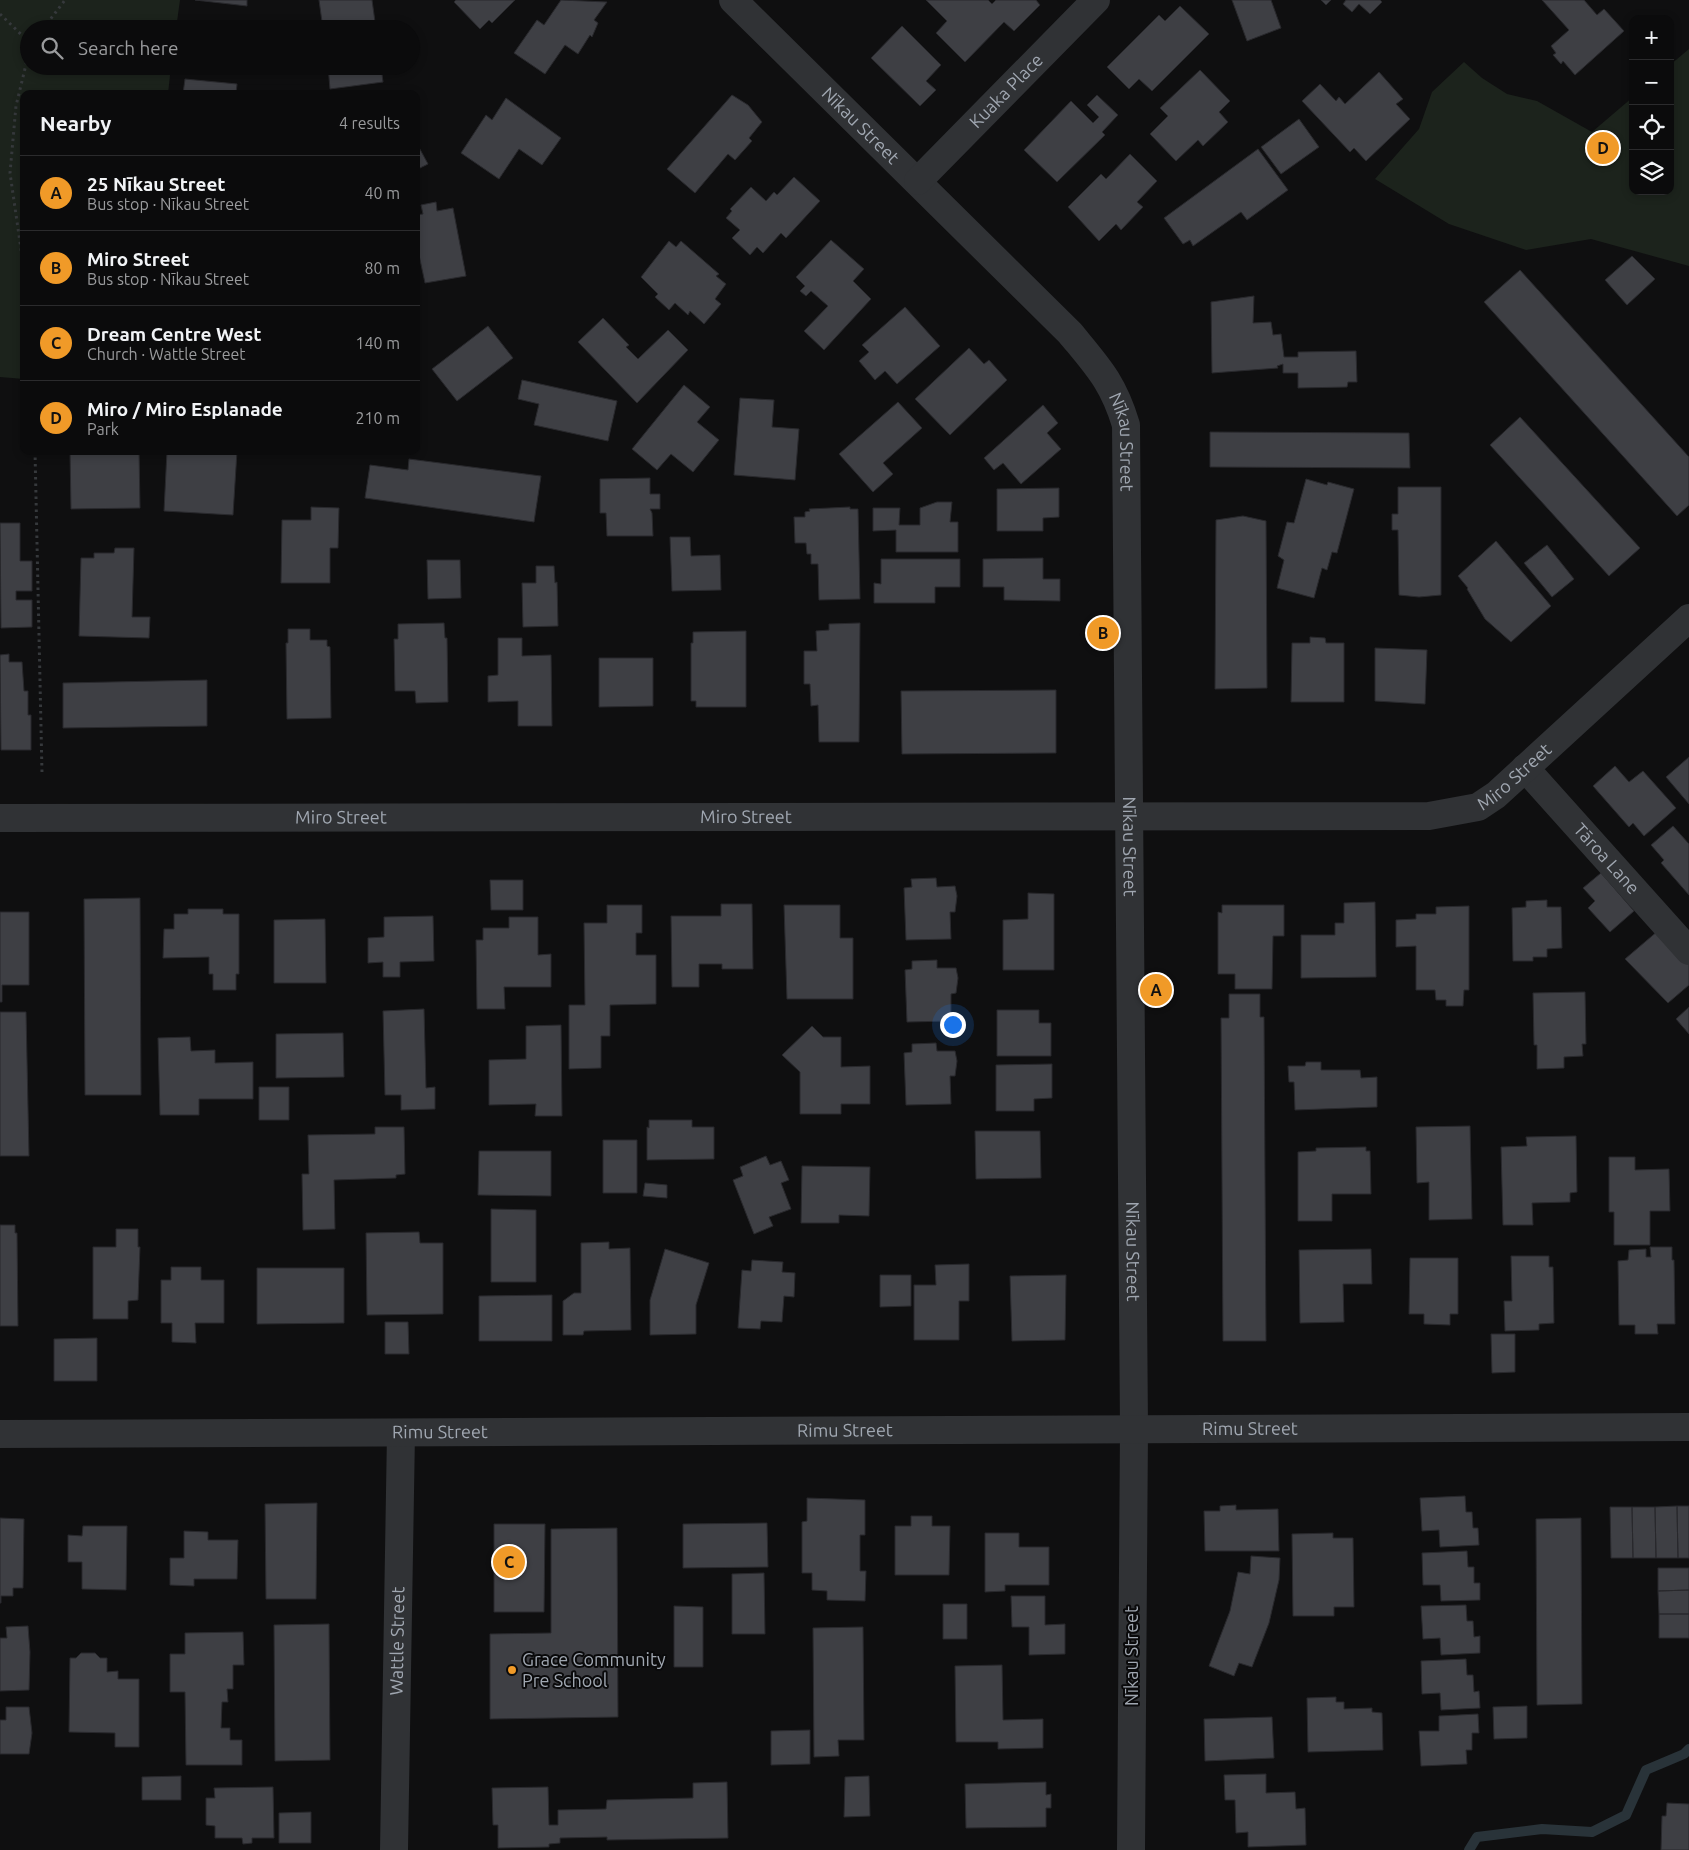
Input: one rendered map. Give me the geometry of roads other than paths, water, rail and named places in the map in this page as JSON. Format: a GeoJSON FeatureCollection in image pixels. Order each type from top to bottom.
{"type":"FeatureCollection","features":[{"type":"Feature","properties":{"kind":"street","name":"Nīkau Street"},"geometry":{"type":"LineString","coordinates":[[733,0],[1070,333],[1108,378],[1118,399],[1126,425],[1134,1429],[1131,1850]]}},
{"type":"Feature","properties":{"kind":"street","name":"Kuaka Place"},"geometry":{"type":"LineString","coordinates":[[918,181],[1096,0]]}},
{"type":"Feature","properties":{"kind":"street","name":"Miro Street"},"geometry":{"type":"LineString","coordinates":[[0,818],[1439,814],[1478,807],[1496,795],[1689,618]]}},
{"type":"Feature","properties":{"kind":"street","name":"Tāroa Lane"},"geometry":{"type":"LineString","coordinates":[[1525,768],[1689,951]]}},
{"type":"Feature","properties":{"kind":"street","name":"Rimu Street"},"geometry":{"type":"LineString","coordinates":[[0,1434],[1689,1427]]}},
{"type":"Feature","properties":{"kind":"street","name":"Wattle Street"},"geometry":{"type":"LineString","coordinates":[[394,1850],[401,1433]]}},
{"type":"Feature","properties":{"kind":"waterway"},"geometry":{"type":"LineString","coordinates":[[1469,1850],[1477,1837],[1542,1829],[1592,1832],[1626,1815],[1646,1770],[1684,1754],[1689,1749]]}},
{"type":"Feature","properties":{"kind":"place","name":"Miro / Miro Esplanade"},"geometry":{"type":"Point","coordinates":[1603,148]}},
{"type":"Feature","properties":{"kind":"place","name":"Miro Street"},"geometry":{"type":"Point","coordinates":[1103,633]}},
{"type":"Feature","properties":{"kind":"place","name":"25 Nīkau Street"},"geometry":{"type":"Point","coordinates":[1156,990]}},
{"type":"Feature","properties":{"kind":"place","name":"Dream Centre West"},"geometry":{"type":"Point","coordinates":[509,1562]}},
{"type":"Feature","properties":{"kind":"place","name":"Grace Community Pre School"},"geometry":{"type":"Point","coordinates":[512,1670]}}]}
